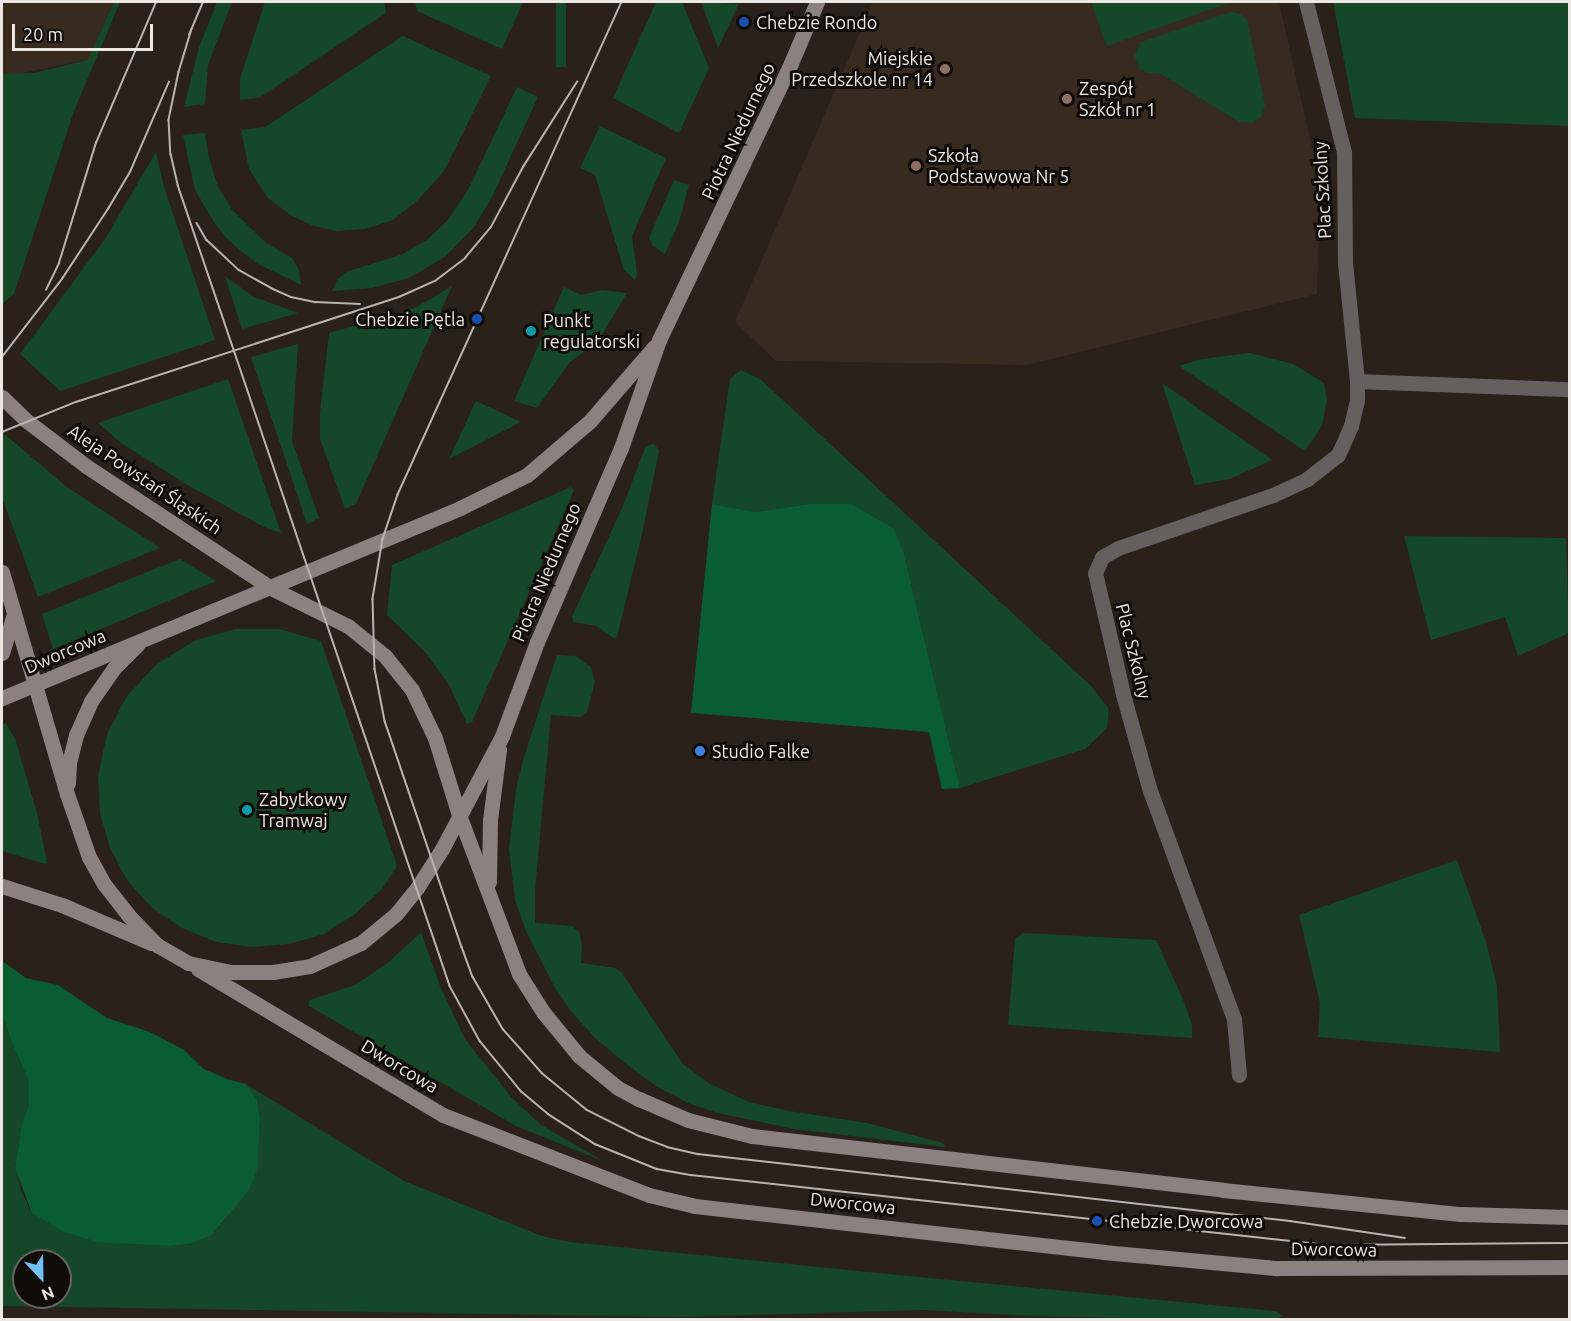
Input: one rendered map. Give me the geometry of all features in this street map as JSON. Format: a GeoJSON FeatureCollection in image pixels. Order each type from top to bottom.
{"type":"FeatureCollection","features":[{"type":"Feature","properties":{"kind":"main road","name":"Piotra Niedurnego"},"geometry":{"type":"LineString","coordinates":[[188,963],[231,972],[273,972],[310,966],[345,952],[382,926],[409,899],[442,849],[502,736],[537,642],[621,448],[659,340],[791,63],[817,2]]}},
{"type":"Feature","properties":{"kind":"main road","name":"Piotra Niedurnego"},"geometry":{"type":"LineString","coordinates":[[271,588],[460,508],[527,475],[590,421],[627,381],[659,340]]}},
{"type":"Feature","properties":{"kind":"main road","name":"Aleja Powstań Śląskich"},"geometry":{"type":"LineString","coordinates":[[2,397],[27,422],[86,466],[271,588],[348,626],[379,650],[412,690],[435,738],[459,815],[490,893]]}},
{"type":"Feature","properties":{"kind":"main road"},"geometry":{"type":"LineString","coordinates":[[2,572],[67,794],[89,857],[104,884],[128,915],[157,945]]}},
{"type":"Feature","properties":{"kind":"main road","name":"Dworcowa"},"geometry":{"type":"LineString","coordinates":[[2,698],[271,588]]}},
{"type":"Feature","properties":{"kind":"main road"},"geometry":{"type":"LineString","coordinates":[[2,653],[14,614]]}},
{"type":"Feature","properties":{"kind":"main road"},"geometry":{"type":"LineString","coordinates":[[67,794],[71,754],[90,701],[114,668],[144,638]]}},
{"type":"Feature","properties":{"kind":"main road"},"geometry":{"type":"LineString","coordinates":[[502,736],[493,779],[490,820],[490,893],[519,974],[543,1012],[579,1056],[618,1088],[688,1120],[752,1136],[1223,1190],[1461,1214],[1569,1217]]}},
{"type":"Feature","properties":{"kind":"main road"},"geometry":{"type":"LineString","coordinates":[[2,886],[62,905],[157,945]]}},
{"type":"Feature","properties":{"kind":"main road","name":"Dworcowa"},"geometry":{"type":"LineString","coordinates":[[157,945],[443,1115],[640,1191],[695,1206],[1103,1252],[1277,1268],[1569,1267]]}},
{"type":"Feature","properties":{"kind":"street","name":"Plac Szkolny"},"geometry":{"type":"LineString","coordinates":[[1239,1075],[1234,1019],[1150,791],[1123,694],[1095,573],[1102,557],[1118,548],[1273,495],[1307,479],[1338,455],[1351,426],[1357,400],[1357,381],[1345,263],[1344,152],[1306,2]]}},
{"type":"Feature","properties":{"kind":"street"},"geometry":{"type":"LineString","coordinates":[[1357,381],[1569,389]]}},
{"type":"Feature","properties":{"kind":"shaded area"},"geometry":{"type":"Polygon","coordinates":[[[2,2],[114,2],[88,60],[17,74],[2,74],[2,2]]]}},
{"type":"Feature","properties":{"kind":"shaded area","name":"Zespół Szkół nr 1"},"geometry":{"type":"Polygon","coordinates":[[[873,2],[1279,2],[1320,183],[1317,294],[1026,365],[776,361],[735,322],[873,2]]]}},
{"type":"Feature","properties":{"kind":"green space"},"geometry":{"type":"Polygon","coordinates":[[[114,2],[120,2],[74,111],[14,294],[2,304],[2,74],[34,73],[88,60],[114,2]]]}},
{"type":"Feature","properties":{"kind":"green space"},"geometry":{"type":"Polygon","coordinates":[[[217,2],[232,2],[208,65],[205,104],[184,107],[199,47],[217,2]]]}},
{"type":"Feature","properties":{"kind":"green space"},"geometry":{"type":"Polygon","coordinates":[[[265,2],[384,2],[386,13],[259,98],[240,100],[240,79],[265,2]]]}},
{"type":"Feature","properties":{"kind":"green space"},"geometry":{"type":"Polygon","coordinates":[[[415,2],[523,2],[502,49],[417,11],[415,2]]]}},
{"type":"Feature","properties":{"kind":"green space"},"geometry":{"type":"Polygon","coordinates":[[[556,2],[566,2],[566,67],[556,67],[556,2]]]}},
{"type":"Feature","properties":{"kind":"green space"},"geometry":{"type":"Polygon","coordinates":[[[656,2],[682,2],[709,68],[679,133],[613,98],[656,2]]]}},
{"type":"Feature","properties":{"kind":"green space"},"geometry":{"type":"Polygon","coordinates":[[[701,2],[739,4],[718,48],[701,2]]]}},
{"type":"Feature","properties":{"kind":"green space"},"geometry":{"type":"Polygon","coordinates":[[[1091,2],[1231,2],[1107,46],[1091,2]]]}},
{"type":"Feature","properties":{"kind":"green space"},"geometry":{"type":"Polygon","coordinates":[[[1333,2],[1569,2],[1569,126],[1355,118],[1333,2]]]}},
{"type":"Feature","properties":{"kind":"green space"},"geometry":{"type":"Polygon","coordinates":[[[1231,12],[1247,19],[1265,105],[1261,117],[1252,123],[1239,122],[1161,74],[1147,73],[1140,69],[1134,56],[1141,42],[1231,12]]]}},
{"type":"Feature","properties":{"kind":"green space"},"geometry":{"type":"Polygon","coordinates":[[[403,36],[491,76],[444,171],[419,199],[393,220],[365,229],[336,231],[314,226],[292,216],[268,198],[249,169],[241,130],[265,127],[403,36]]]}},
{"type":"Feature","properties":{"kind":"green space"},"geometry":{"type":"Polygon","coordinates":[[[517,87],[538,97],[493,195],[474,227],[446,256],[409,278],[372,288],[332,291],[337,280],[346,272],[403,254],[427,240],[448,220],[469,188],[517,87]]]}},
{"type":"Feature","properties":{"kind":"green space"},"geometry":{"type":"Polygon","coordinates":[[[600,126],[666,158],[632,236],[637,274],[635,280],[624,270],[595,175],[580,168],[600,126]]]}},
{"type":"Feature","properties":{"kind":"green space"},"geometry":{"type":"Polygon","coordinates":[[[205,133],[209,158],[218,187],[232,210],[266,243],[292,258],[299,270],[301,285],[256,263],[228,240],[215,224],[195,190],[183,135],[205,133]]]}},
{"type":"Feature","properties":{"kind":"green space"},"geometry":{"type":"Polygon","coordinates":[[[156,152],[164,187],[215,340],[60,391],[20,354],[105,239],[156,152]]]}},
{"type":"Feature","properties":{"kind":"green space"},"geometry":{"type":"Polygon","coordinates":[[[674,180],[689,185],[679,222],[665,254],[653,246],[649,238],[674,180]]]}},
{"type":"Feature","properties":{"kind":"green space"},"geometry":{"type":"Polygon","coordinates":[[[225,276],[254,297],[298,313],[242,329],[225,276]]]}},
{"type":"Feature","properties":{"kind":"green space"},"geometry":{"type":"Polygon","coordinates":[[[452,286],[356,504],[345,509],[320,439],[320,412],[329,333],[415,308],[452,286]]]}},
{"type":"Feature","properties":{"kind":"green space"},"geometry":{"type":"Polygon","coordinates":[[[564,287],[581,295],[602,290],[627,293],[598,341],[569,363],[537,408],[514,401],[564,287]]]}},
{"type":"Feature","properties":{"kind":"green space"},"geometry":{"type":"Polygon","coordinates":[[[298,344],[292,441],[319,518],[307,524],[251,357],[298,344]]]}},
{"type":"Feature","properties":{"kind":"green space"},"geometry":{"type":"Polygon","coordinates":[[[1250,353],[1293,364],[1324,383],[1327,400],[1322,426],[1305,451],[1179,366],[1201,359],[1250,353]]]}},
{"type":"Feature","properties":{"kind":"green space"},"geometry":{"type":"Polygon","coordinates":[[[741,370],[760,379],[1091,686],[1109,709],[1107,728],[1085,749],[960,788],[904,554],[809,504],[756,512],[712,504],[730,379],[741,370]]]}},
{"type":"Feature","properties":{"kind":"green space"},"geometry":{"type":"Polygon","coordinates":[[[228,379],[281,533],[266,528],[184,483],[120,442],[98,423],[228,379]]]}},
{"type":"Feature","properties":{"kind":"green space"},"geometry":{"type":"Polygon","coordinates":[[[1162,383],[1272,460],[1230,479],[1195,485],[1162,383]]]}},
{"type":"Feature","properties":{"kind":"green space"},"geometry":{"type":"Polygon","coordinates":[[[476,401],[521,422],[449,459],[476,401]]]}},
{"type":"Feature","properties":{"kind":"green space"},"geometry":{"type":"Polygon","coordinates":[[[2,432],[67,487],[160,548],[38,597],[2,497],[2,432]]]}},
{"type":"Feature","properties":{"kind":"green space"},"geometry":{"type":"Polygon","coordinates":[[[654,444],[659,450],[642,534],[617,637],[614,638],[596,626],[574,622],[572,617],[623,506],[646,446],[654,444]]]}},
{"type":"Feature","properties":{"kind":"green space"},"geometry":{"type":"Polygon","coordinates":[[[571,487],[574,490],[472,722],[467,724],[449,685],[426,653],[387,615],[392,565],[571,487]]]}},
{"type":"Feature","properties":{"kind":"green space"},"geometry":{"type":"Polygon","coordinates":[[[712,504],[756,512],[809,504],[851,504],[894,529],[904,554],[960,788],[942,789],[929,732],[691,713],[712,504]]]}},
{"type":"Feature","properties":{"kind":"green space"},"geometry":{"type":"Polygon","coordinates":[[[1404,536],[1566,538],[1569,633],[1518,656],[1505,617],[1431,640],[1404,536]]]}},
{"type":"Feature","properties":{"kind":"green space"},"geometry":{"type":"Polygon","coordinates":[[[180,559],[216,581],[53,649],[42,614],[180,559]]]}},
{"type":"Feature","properties":{"kind":"green space"},"geometry":{"type":"Polygon","coordinates":[[[235,629],[279,629],[321,641],[397,866],[382,889],[355,914],[324,934],[289,944],[252,947],[216,942],[182,928],[152,908],[127,880],[110,848],[100,813],[98,776],[107,734],[127,696],[157,664],[194,641],[235,629]]]}},
{"type":"Feature","properties":{"kind":"green space"},"geometry":{"type":"Polygon","coordinates":[[[557,655],[575,656],[591,667],[595,682],[587,712],[580,717],[551,715],[535,890],[535,923],[572,926],[579,932],[582,944],[581,963],[615,968],[622,973],[683,1064],[710,1084],[749,1102],[789,1111],[867,1123],[943,1143],[945,1147],[794,1129],[718,1113],[688,1103],[656,1086],[625,1063],[595,1038],[570,1010],[554,986],[526,931],[515,900],[509,849],[516,789],[557,655]]]}},
{"type":"Feature","properties":{"kind":"green space"},"geometry":{"type":"Polygon","coordinates":[[[6,723],[15,739],[37,813],[47,862],[45,864],[2,851],[2,725],[6,723]]]}},
{"type":"Feature","properties":{"kind":"green space"},"geometry":{"type":"Polygon","coordinates":[[[1457,860],[1486,942],[1497,986],[1500,1052],[1318,1037],[1320,1003],[1299,915],[1457,860]]]}},
{"type":"Feature","properties":{"kind":"green space"},"geometry":{"type":"Polygon","coordinates":[[[421,932],[440,986],[465,1039],[512,1098],[541,1125],[603,1161],[516,1126],[309,1006],[309,1001],[313,999],[355,985],[388,963],[421,932]]]}},
{"type":"Feature","properties":{"kind":"green space"},"geometry":{"type":"Polygon","coordinates":[[[1023,933],[1156,940],[1184,1002],[1192,1025],[1192,1038],[1008,1025],[1015,939],[1023,933]]]}},
{"type":"Feature","properties":{"kind":"green space"},"geometry":{"type":"Polygon","coordinates":[[[2,961],[26,978],[58,985],[107,1018],[150,1032],[184,1050],[204,1069],[246,1084],[257,1100],[260,1119],[258,1167],[249,1190],[211,1236],[189,1244],[170,1246],[98,1242],[64,1232],[32,1213],[15,1168],[22,1123],[29,1104],[29,1081],[2,1017],[2,961]]]}},
{"type":"Feature","properties":{"kind":"green space"},"geometry":{"type":"Polygon","coordinates":[[[2,1017],[29,1081],[29,1104],[22,1123],[15,1168],[21,1191],[32,1213],[98,1241],[170,1246],[189,1244],[211,1236],[224,1221],[258,1167],[260,1119],[257,1100],[246,1084],[404,1181],[542,1236],[570,1242],[1275,1311],[1284,1316],[1274,1319],[1169,1319],[1033,1316],[923,1310],[680,1317],[72,1307],[72,1249],[12,1249],[12,1306],[2,1306],[2,1017]]]}},
{"type":"Feature","properties":{"kind":"tram line"},"geometry":{"type":"LineString","coordinates":[[46,290],[59,263],[96,143],[156,2]]}},
{"type":"Feature","properties":{"kind":"tram line"},"geometry":{"type":"LineString","coordinates":[[189,35],[203,2]]}},
{"type":"Feature","properties":{"kind":"tram line"},"geometry":{"type":"LineString","coordinates":[[622,2],[398,495],[383,539],[373,599],[375,669],[385,721],[473,977],[503,1029],[542,1073],[587,1110],[667,1147],[698,1154],[1290,1221],[1405,1238]]}},
{"type":"Feature","properties":{"kind":"tram line"},"geometry":{"type":"LineString","coordinates":[[192,29],[179,72],[169,120],[171,154],[178,185],[450,986],[480,1041],[521,1091],[548,1114],[595,1144],[657,1169],[691,1175],[1327,1245],[1570,1243]]}},
{"type":"Feature","properties":{"kind":"tram line"},"geometry":{"type":"LineString","coordinates":[[2,357],[62,279],[108,209],[130,172],[169,82]]}},
{"type":"Feature","properties":{"kind":"tram line"},"geometry":{"type":"LineString","coordinates":[[2,432],[76,402],[399,297],[435,281],[465,258],[491,227],[523,167],[577,82]]}},
{"type":"Feature","properties":{"kind":"tram line"},"geometry":{"type":"LineString","coordinates":[[197,223],[207,240],[239,270],[271,288],[291,297],[315,302],[360,304]]}},
{"type":"Feature","properties":{"kind":"place","name":"Chebzie Rondo"},"geometry":{"type":"Point","coordinates":[744,22]}},
{"type":"Feature","properties":{"kind":"place","name":"Miejskie Przedszkole nr 14"},"geometry":{"type":"Point","coordinates":[945,69]}},
{"type":"Feature","properties":{"kind":"place","name":"Zespół Szkół nr 1"},"geometry":{"type":"Point","coordinates":[1067,99]}},
{"type":"Feature","properties":{"kind":"place","name":"Szkoła Podstawowa Nr 5"},"geometry":{"type":"Point","coordinates":[916,166]}},
{"type":"Feature","properties":{"kind":"place","name":"Chebzie Pętla"},"geometry":{"type":"Point","coordinates":[477,319]}},
{"type":"Feature","properties":{"kind":"place","name":"Punkt regulatorski"},"geometry":{"type":"Point","coordinates":[531,331]}},
{"type":"Feature","properties":{"kind":"place","name":"Studio Falke"},"geometry":{"type":"Point","coordinates":[700,751]}},
{"type":"Feature","properties":{"kind":"place","name":"Zabytkowy Tramwaj"},"geometry":{"type":"Point","coordinates":[247,810]}},
{"type":"Feature","properties":{"kind":"place","name":"Chebzie Dworcowa"},"geometry":{"type":"Point","coordinates":[1097,1221]}}]}
